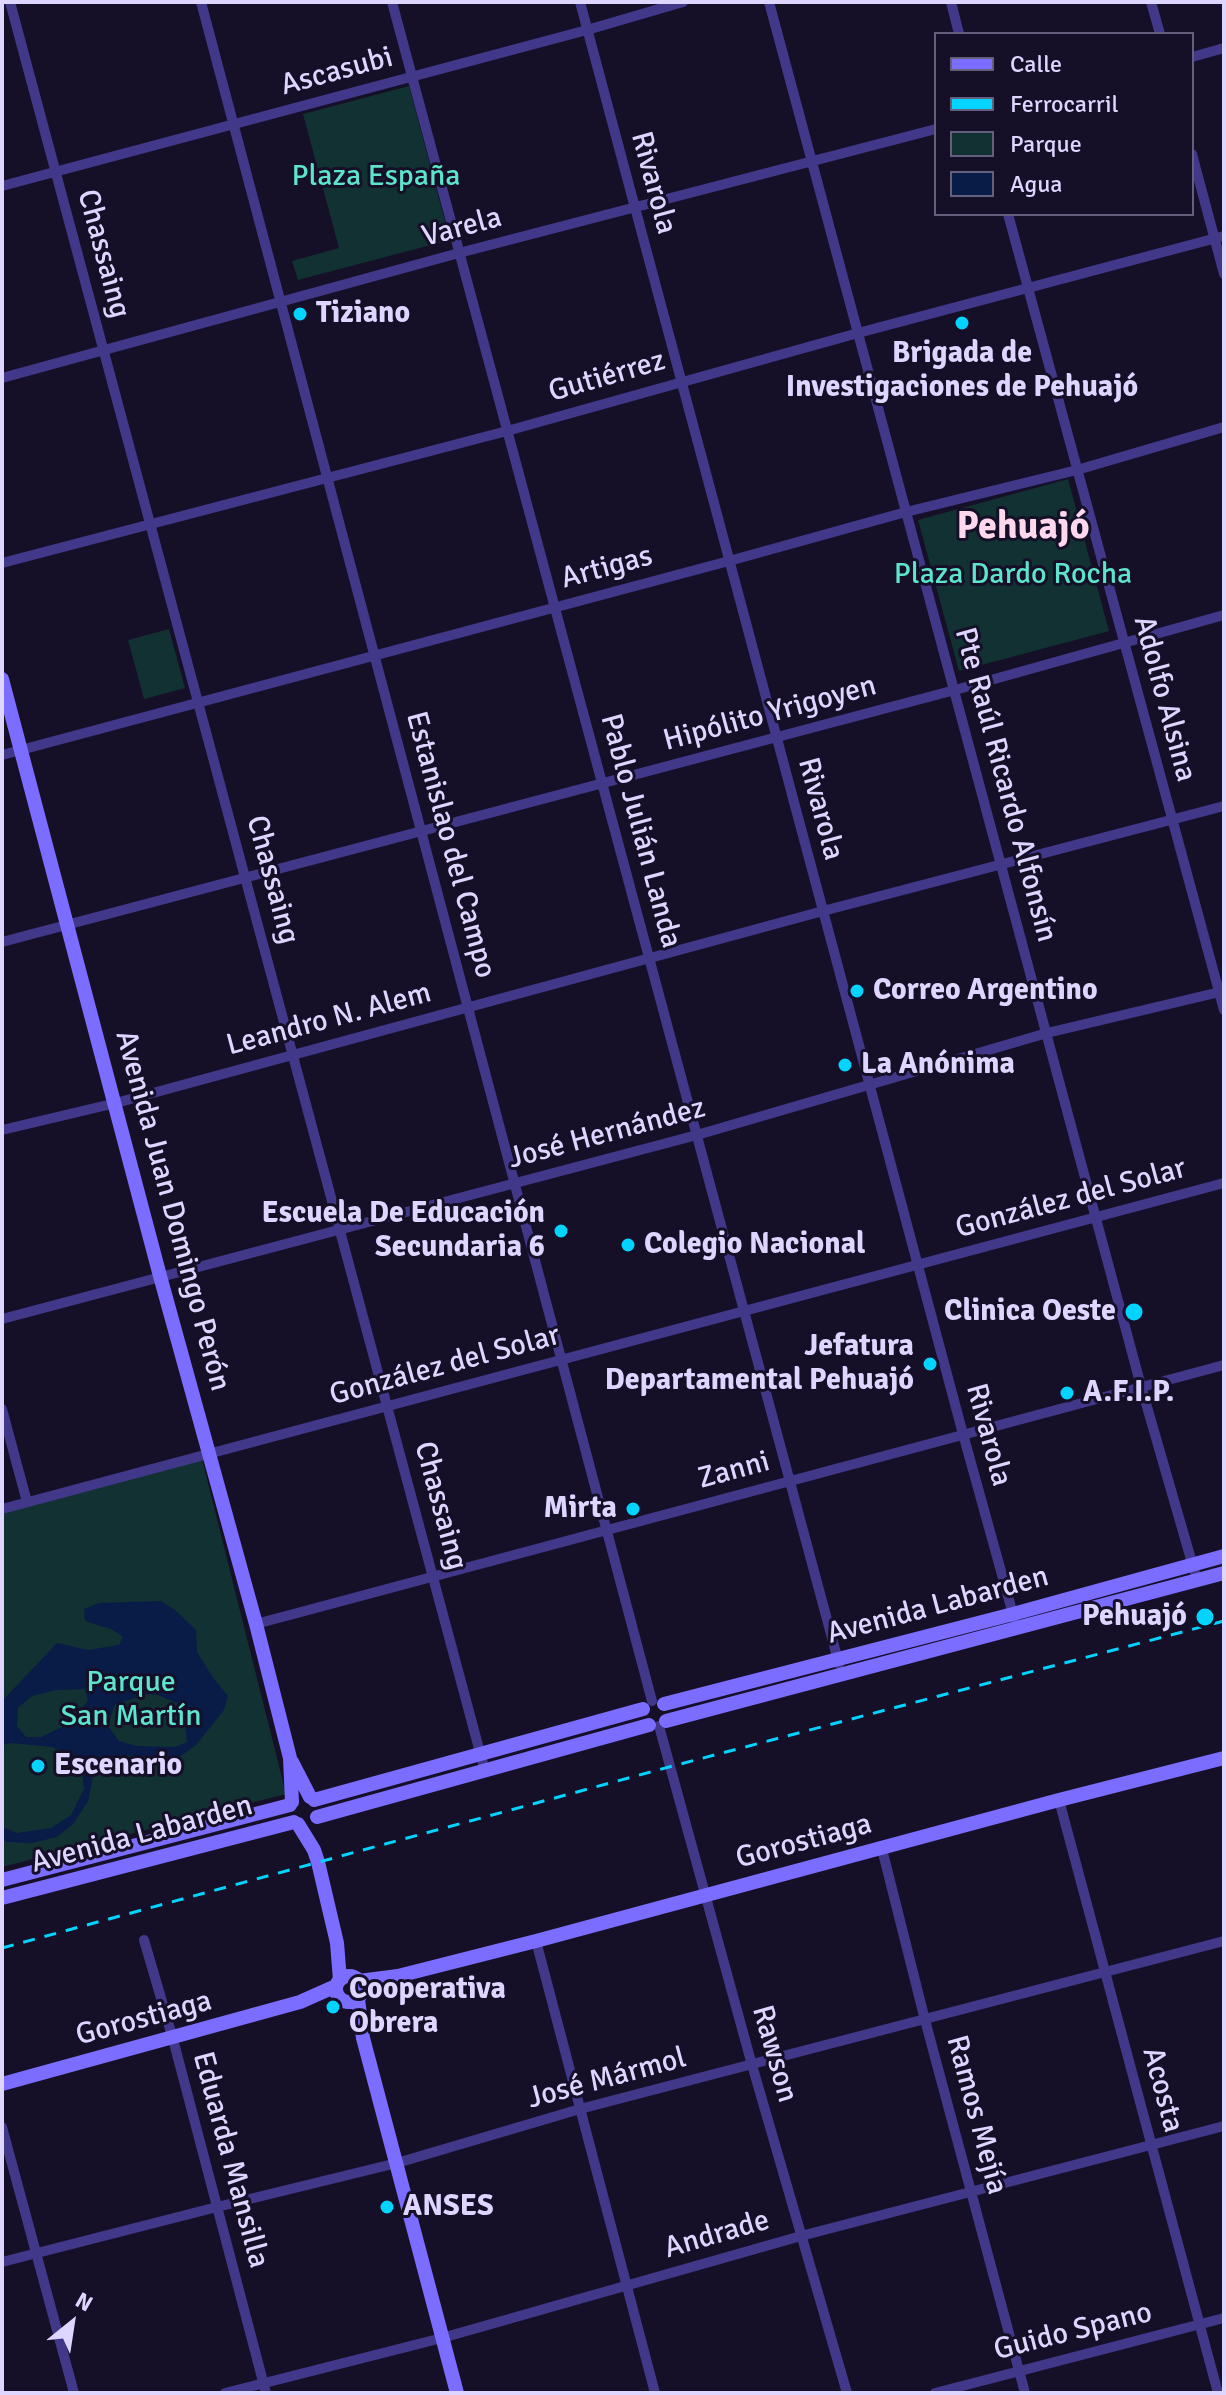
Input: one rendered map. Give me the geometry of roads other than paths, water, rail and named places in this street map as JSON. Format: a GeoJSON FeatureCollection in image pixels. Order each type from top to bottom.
{"type":"FeatureCollection","features":[{"type":"Feature","properties":{"kind":"main road","name":"Avenida Juan Domingo Perón"},"geometry":{"type":"LineString","coordinates":[[2,679],[256,1624],[290,1758],[291,1804]]}},
{"type":"Feature","properties":{"kind":"main road","name":"Avenida Labarden"},"geometry":{"type":"LineString","coordinates":[[1015,1621],[1224,1556]]}},
{"type":"Feature","properties":{"kind":"main road","name":"Avenida Labarden"},"geometry":{"type":"LineString","coordinates":[[312,1799],[653,1705],[840,1666],[1015,1621],[1224,1573]]}},
{"type":"Feature","properties":{"kind":"main road","name":"Avenida Labarden"},"geometry":{"type":"LineString","coordinates":[[316,1818],[658,1724],[840,1666]]}},
{"type":"Feature","properties":{"kind":"main road"},"geometry":{"type":"LineString","coordinates":[[653,1705],[668,1712],[658,1724],[643,1718],[653,1705]]}},
{"type":"Feature","properties":{"kind":"main road","name":"Avenida Juan Domingo Perón"},"geometry":{"type":"LineString","coordinates":[[290,1758],[312,1799]]}},
{"type":"Feature","properties":{"kind":"main road","name":"Gorostiaga"},"geometry":{"type":"LineString","coordinates":[[2,2084],[300,2002],[1224,1758]]}},
{"type":"Feature","properties":{"kind":"main road"},"geometry":{"type":"LineString","coordinates":[[314,1850],[289,1813],[291,1804],[300,1796],[312,1799],[318,1807],[314,1850],[457,2393]]}},
{"type":"Feature","properties":{"kind":"main road","name":"Avenida Labarden"},"geometry":{"type":"LineString","coordinates":[[2,1880],[291,1804]]}},
{"type":"Feature","properties":{"kind":"main road"},"geometry":{"type":"LineString","coordinates":[[296,1823],[308,1825],[316,1818]]}},
{"type":"Feature","properties":{"kind":"main road","name":"Avenida Labarden"},"geometry":{"type":"LineString","coordinates":[[2,1898],[296,1823]]}},
{"type":"Feature","properties":{"kind":"street","name":"Chassaing"},"geometry":{"type":"LineString","coordinates":[[10,2],[485,1771]]}},
{"type":"Feature","properties":{"kind":"street","name":"Estanislao del Campo"},"geometry":{"type":"LineString","coordinates":[[201,2],[653,1705]]}},
{"type":"Feature","properties":{"kind":"street","name":"Pablo Julián Landa"},"geometry":{"type":"LineString","coordinates":[[392,2],[840,1666]]}},
{"type":"Feature","properties":{"kind":"street","name":"Rivarola"},"geometry":{"type":"LineString","coordinates":[[580,2],[1015,1621]]}},
{"type":"Feature","properties":{"kind":"street","name":"Ascasubi"},"geometry":{"type":"LineString","coordinates":[[2,186],[683,2]]}},
{"type":"Feature","properties":{"kind":"street","name":"Pte Raúl Ricardo Alfonsín"},"geometry":{"type":"LineString","coordinates":[[769,2],[1141,1386],[1197,1580]]}},
{"type":"Feature","properties":{"kind":"street"},"geometry":{"type":"LineString","coordinates":[[951,2],[958,32]]}},
{"type":"Feature","properties":{"kind":"street"},"geometry":{"type":"LineString","coordinates":[[1151,2],[1159,32]]}},
{"type":"Feature","properties":{"kind":"street"},"geometry":{"type":"LineString","coordinates":[[1194,56],[1224,48]]}},
{"type":"Feature","properties":{"kind":"street","name":"Varela"},"geometry":{"type":"LineString","coordinates":[[2,378],[459,253],[934,130]]}},
{"type":"Feature","properties":{"kind":"street"},"geometry":{"type":"LineString","coordinates":[[1194,160],[1219,238],[1224,274]]}},
{"type":"Feature","properties":{"kind":"street","name":"Adolfo Alsina"},"geometry":{"type":"LineString","coordinates":[[1009,216],[1172,821],[1222,992],[1224,1010]]}},
{"type":"Feature","properties":{"kind":"street","name":"Gutiérrez"},"geometry":{"type":"LineString","coordinates":[[2,563],[507,431],[858,333],[1219,238]]}},
{"type":"Feature","properties":{"kind":"street","name":"Artigas"},"geometry":{"type":"LineString","coordinates":[[2,755],[906,512],[1077,470],[1224,427]]}},
{"type":"Feature","properties":{"kind":"street","name":"Hipólito Yrigoyen"},"geometry":{"type":"LineString","coordinates":[[2,942],[955,690],[1224,615]]}},
{"type":"Feature","properties":{"kind":"street","name":"Leandro N. Alem"},"geometry":{"type":"LineString","coordinates":[[2,1130],[116,1103],[293,1053],[1224,806]]}},
{"type":"Feature","properties":{"kind":"street","name":"José Hernández"},"geometry":{"type":"LineString","coordinates":[[2,1319],[697,1135],[1047,1033],[1222,992]]}},
{"type":"Feature","properties":{"kind":"street","name":"González del Solar"},"geometry":{"type":"LineString","coordinates":[[2,1509],[1224,1183]]}},
{"type":"Feature","properties":{"kind":"street","name":"Zanni"},"geometry":{"type":"LineString","coordinates":[[256,1624],[1224,1365]]}},
{"type":"Feature","properties":{"kind":"street"},"geometry":{"type":"LineString","coordinates":[[2,1409],[27,1502]]}},
{"type":"Feature","properties":{"kind":"street","name":"Rawson"},"geometry":{"type":"LineString","coordinates":[[658,1724],[847,2393]]}},
{"type":"Feature","properties":{"kind":"street","name":"Acosta"},"geometry":{"type":"LineString","coordinates":[[1059,1800],[1218,2393]]}},
{"type":"Feature","properties":{"kind":"street","name":"Ramos Mejía"},"geometry":{"type":"LineString","coordinates":[[882,1849],[1025,2393]]}},
{"type":"Feature","properties":{"kind":"street","name":"Eduarda Mansilla"},"geometry":{"type":"LineString","coordinates":[[144,1940],[265,2388]]}},
{"type":"Feature","properties":{"kind":"street"},"geometry":{"type":"LineString","coordinates":[[536,1941],[655,2393]]}},
{"type":"Feature","properties":{"kind":"street","name":"José Mármol"},"geometry":{"type":"LineString","coordinates":[[2,2262],[397,2163],[580,2109],[1224,1941]]}},
{"type":"Feature","properties":{"kind":"street","name":"Andrade"},"geometry":{"type":"LineString","coordinates":[[225,2393],[265,2388],[801,2236],[1224,2126]]}},
{"type":"Feature","properties":{"kind":"street"},"geometry":{"type":"LineString","coordinates":[[2,2127],[74,2393]]}},
{"type":"Feature","properties":{"kind":"street","name":"Guido Spano"},"geometry":{"type":"LineString","coordinates":[[935,2393],[1224,2318]]}},
{"type":"Feature","properties":{"kind":"water"},"geometry":{"type":"Polygon","coordinates":[[[161,1601],[175,1610],[196,1630],[197,1652],[228,1696],[224,1710],[196,1745],[178,1758],[120,1755],[102,1760],[94,1772],[88,1801],[74,1823],[57,1837],[32,1843],[7,1842],[2,1839],[2,1827],[17,1833],[51,1828],[71,1815],[84,1789],[82,1770],[68,1754],[52,1747],[2,1745],[2,1701],[57,1643],[88,1650],[119,1645],[123,1637],[111,1629],[85,1621],[84,1609],[99,1603],[161,1601]],[[85,1689],[56,1690],[32,1696],[18,1708],[17,1726],[26,1737],[41,1737],[64,1726],[88,1701],[85,1689]],[[149,1694],[115,1704],[108,1726],[119,1741],[136,1746],[175,1747],[187,1742],[179,1704],[149,1694]]]}},
{"type":"Feature","properties":{"kind":"railway"},"geometry":{"type":"LineString","coordinates":[[2,1948],[669,1767],[1224,1621]]}},
{"type":"Feature","properties":{"kind":"place","name":"Tiziano"},"geometry":{"type":"Point","coordinates":[300,314]}},
{"type":"Feature","properties":{"kind":"place","name":"Brigada de Investigaciones de Pehuajó"},"geometry":{"type":"Point","coordinates":[962,323]}},
{"type":"Feature","properties":{"kind":"place","name":"Correo Argentino"},"geometry":{"type":"Point","coordinates":[857,991]}},
{"type":"Feature","properties":{"kind":"place","name":"La Anónima"},"geometry":{"type":"Point","coordinates":[845,1065]}},
{"type":"Feature","properties":{"kind":"place","name":"Escuela De Educación Secundaria 6"},"geometry":{"type":"Point","coordinates":[561,1231]}},
{"type":"Feature","properties":{"kind":"place","name":"Colegio Nacional"},"geometry":{"type":"Point","coordinates":[628,1245]}},
{"type":"Feature","properties":{"kind":"place","name":"Clinica Oeste"},"geometry":{"type":"Point","coordinates":[1134,1312]}},
{"type":"Feature","properties":{"kind":"place","name":"Jefatura Departamental Pehuajó"},"geometry":{"type":"Point","coordinates":[930,1364]}},
{"type":"Feature","properties":{"kind":"place","name":"A.F.I.P."},"geometry":{"type":"Point","coordinates":[1067,1393]}},
{"type":"Feature","properties":{"kind":"place","name":"Mirta"},"geometry":{"type":"Point","coordinates":[633,1509]}},
{"type":"Feature","properties":{"kind":"place","name":"Pehuajó"},"geometry":{"type":"Point","coordinates":[1205,1617]}},
{"type":"Feature","properties":{"kind":"place","name":"Escenario"},"geometry":{"type":"Point","coordinates":[38,1766]}},
{"type":"Feature","properties":{"kind":"place","name":"Cooperativa Obrera"},"geometry":{"type":"Point","coordinates":[333,2007]}},
{"type":"Feature","properties":{"kind":"place","name":"ANSES"},"geometry":{"type":"Point","coordinates":[387,2207]}},
{"type":"Feature","properties":{"kind":"district","name":"Pehuajó"},"geometry":{"type":"Point","coordinates":[1023,528]}},
{"type":"Feature","properties":{"kind":"park label","name":"Plaza España"},"geometry":{"type":"Point","coordinates":[376,177]}},
{"type":"Feature","properties":{"kind":"park label","name":"Plaza Dardo Rocha"},"geometry":{"type":"Point","coordinates":[1013,575]}},
{"type":"Feature","properties":{"kind":"park label","name":"Parque San Martín"},"geometry":{"type":"Point","coordinates":[131,1700]}}]}
